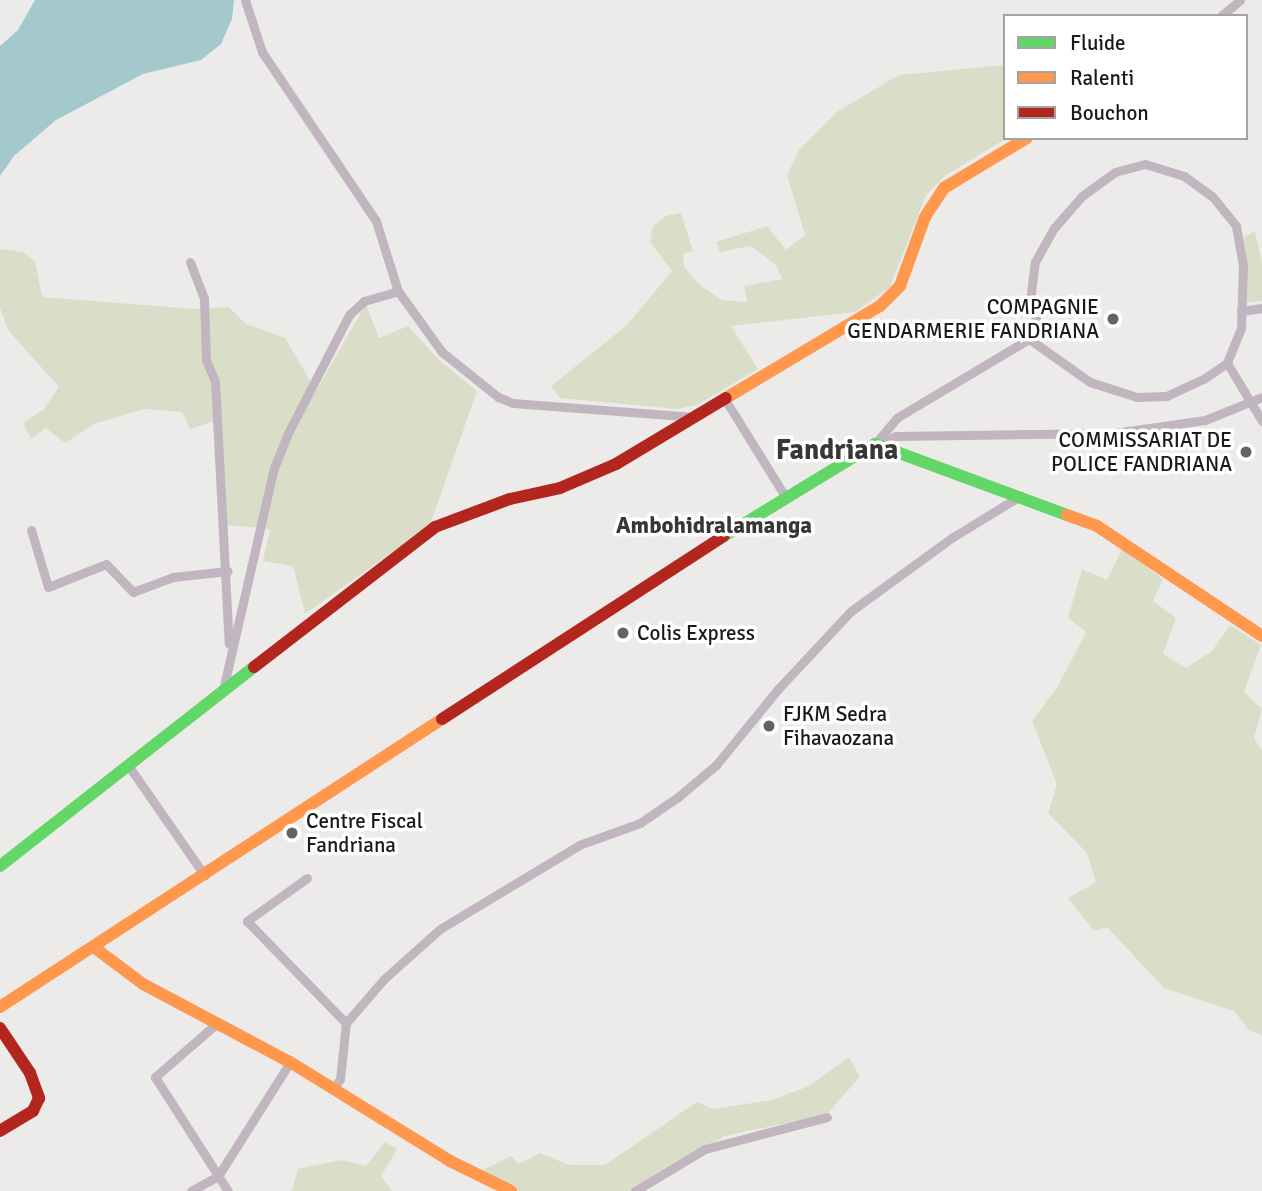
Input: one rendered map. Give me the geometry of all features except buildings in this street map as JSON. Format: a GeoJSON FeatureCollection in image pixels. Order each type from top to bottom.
{"type":"FeatureCollection","features":[{"type":"Feature","properties":{"kind":"street"},"geometry":{"type":"LineString","coordinates":[[245,0],[262,52],[311,119],[380,229],[398,290],[442,352],[498,397],[529,407],[698,417]]}},
{"type":"Feature","properties":{"kind":"street"},"geometry":{"type":"LineString","coordinates":[[1223,14],[1240,0]]}},
{"type":"Feature","properties":{"kind":"street"},"geometry":{"type":"LineString","coordinates":[[0,866],[130,768],[223,690],[435,527],[510,499],[560,488],[616,464],[726,401],[880,306],[900,286],[925,217],[944,188],[1024,140]]}},
{"type":"Feature","properties":{"kind":"street"},"geometry":{"type":"LineString","coordinates":[[875,444],[898,417],[1029,340],[1037,322],[1030,301],[1035,262],[1054,228],[1082,196],[1115,172],[1144,164],[1184,176],[1212,196],[1236,226],[1243,264],[1241,328],[1227,363],[1167,396],[1137,397],[1090,382],[1029,340]]}},
{"type":"Feature","properties":{"kind":"street"},"geometry":{"type":"LineString","coordinates":[[190,262],[204,298],[206,360],[215,382],[228,570],[229,653]]}},
{"type":"Feature","properties":{"kind":"street"},"geometry":{"type":"LineString","coordinates":[[223,690],[229,653],[274,468],[287,435],[349,315],[364,301],[398,290]]}},
{"type":"Feature","properties":{"kind":"street"},"geometry":{"type":"LineString","coordinates":[[1241,311],[1262,308]]}},
{"type":"Feature","properties":{"kind":"street"},"geometry":{"type":"LineString","coordinates":[[1227,363],[1262,421]]}},
{"type":"Feature","properties":{"kind":"street"},"geometry":{"type":"LineString","coordinates":[[0,1007],[205,876],[429,725],[785,496],[875,444],[896,436],[1114,433],[1205,420],[1252,404],[1262,397]]}},
{"type":"Feature","properties":{"kind":"street"},"geometry":{"type":"LineString","coordinates":[[726,401],[785,496]]}},
{"type":"Feature","properties":{"kind":"street"},"geometry":{"type":"LineString","coordinates":[[875,444],[1021,495],[1097,526],[1262,636]]}},
{"type":"Feature","properties":{"kind":"street"},"geometry":{"type":"LineString","coordinates":[[333,1089],[340,1079],[346,1023],[384,979],[440,929],[579,845],[640,823],[678,797],[716,765],[778,689],[851,611],[953,537],[1021,495]]}},
{"type":"Feature","properties":{"kind":"street"},"geometry":{"type":"LineString","coordinates":[[31,530],[48,587],[106,564],[133,592],[173,577],[228,570]]}},
{"type":"Feature","properties":{"kind":"street"},"geometry":{"type":"LineString","coordinates":[[130,768],[205,876]]}},
{"type":"Feature","properties":{"kind":"street"},"geometry":{"type":"LineString","coordinates":[[307,878],[247,922],[346,1023]]}},
{"type":"Feature","properties":{"kind":"street"},"geometry":{"type":"LineString","coordinates":[[95,948],[144,984],[290,1062],[487,1186],[511,1191]]}},
{"type":"Feature","properties":{"kind":"street"},"geometry":{"type":"LineString","coordinates":[[216,1024],[155,1077],[229,1191]]}},
{"type":"Feature","properties":{"kind":"street"},"geometry":{"type":"LineString","coordinates":[[0,1028],[30,1073],[39,1098],[33,1111],[0,1131]]}},
{"type":"Feature","properties":{"kind":"street"},"geometry":{"type":"LineString","coordinates":[[191,1191],[218,1176],[290,1062]]}},
{"type":"Feature","properties":{"kind":"street"},"geometry":{"type":"LineString","coordinates":[[635,1191],[705,1149],[827,1117]]}},
{"type":"Feature","properties":{"kind":"green space"},"geometry":{"type":"Polygon","coordinates":[[[1003,65],[1004,140],[946,175],[926,195],[890,287],[855,312],[731,326],[758,369],[697,405],[677,409],[560,398],[551,386],[627,325],[672,271],[650,242],[653,226],[666,216],[681,213],[693,251],[683,254],[684,267],[701,286],[722,300],[747,302],[744,286],[782,279],[776,265],[751,246],[720,252],[716,242],[767,226],[786,250],[805,235],[787,175],[799,150],[838,111],[899,75],[1003,65]]]}},
{"type":"Feature","properties":{"kind":"green space"},"geometry":{"type":"Polygon","coordinates":[[[1255,231],[1262,263],[1262,301],[1245,303],[1244,237],[1255,231]]]}},
{"type":"Feature","properties":{"kind":"green space"},"geometry":{"type":"Polygon","coordinates":[[[0,249],[23,252],[35,261],[42,297],[196,309],[229,307],[246,324],[285,338],[316,391],[366,304],[379,338],[408,326],[440,361],[477,391],[430,525],[305,614],[293,566],[263,561],[270,529],[227,525],[221,419],[190,429],[182,412],[144,409],[94,424],[65,443],[46,428],[31,439],[23,423],[44,409],[59,387],[8,330],[0,308],[0,249]]]}},
{"type":"Feature","properties":{"kind":"green space"},"geometry":{"type":"Polygon","coordinates":[[[1122,549],[1163,579],[1153,601],[1176,618],[1163,654],[1186,668],[1212,651],[1230,625],[1261,645],[1244,692],[1262,709],[1254,738],[1262,751],[1262,1036],[1249,1030],[1234,1011],[1164,988],[1107,927],[1094,931],[1068,898],[1096,882],[1087,853],[1048,813],[1057,784],[1032,721],[1058,686],[1086,632],[1068,618],[1082,569],[1107,580],[1122,549]]]}},
{"type":"Feature","properties":{"kind":"green space"},"geometry":{"type":"Polygon","coordinates":[[[849,1057],[860,1077],[826,1115],[724,1136],[644,1191],[513,1191],[483,1170],[511,1156],[519,1164],[540,1153],[569,1165],[605,1165],[697,1102],[713,1109],[772,1100],[809,1086],[849,1057]]]}},
{"type":"Feature","properties":{"kind":"green space"},"geometry":{"type":"Polygon","coordinates":[[[385,1142],[397,1149],[381,1176],[392,1191],[292,1191],[298,1169],[341,1160],[366,1166],[385,1142]]]}},
{"type":"Feature","properties":{"kind":"water"},"geometry":{"type":"Polygon","coordinates":[[[35,0],[234,0],[232,19],[221,44],[201,60],[143,74],[56,120],[14,156],[0,176],[0,46],[18,30],[35,0]]]}},
{"type":"Feature","properties":{"kind":"traffic: fast"},"geometry":{"type":"LineString","coordinates":[[724,536],[875,444],[1067,515]]}},
{"type":"Feature","properties":{"kind":"traffic: fast"},"geometry":{"type":"LineString","coordinates":[[0,866],[254,667]]}},
{"type":"Feature","properties":{"kind":"traffic: slow"},"geometry":{"type":"LineString","coordinates":[[726,398],[880,306],[900,286],[925,217],[944,188],[1024,140]]}},
{"type":"Feature","properties":{"kind":"traffic: slow"},"geometry":{"type":"LineString","coordinates":[[1067,515],[1097,526],[1262,636]]}},
{"type":"Feature","properties":{"kind":"traffic: slow"},"geometry":{"type":"LineString","coordinates":[[0,1007],[442,719]]}},
{"type":"Feature","properties":{"kind":"traffic: slow"},"geometry":{"type":"LineString","coordinates":[[95,948],[143,984],[290,1062],[450,1161],[511,1191]]}},
{"type":"Feature","properties":{"kind":"traffic: jam"},"geometry":{"type":"LineString","coordinates":[[254,667],[435,527],[510,499],[560,488],[616,464],[726,398]]}},
{"type":"Feature","properties":{"kind":"traffic: jam"},"geometry":{"type":"LineString","coordinates":[[442,719],[724,536]]}},
{"type":"Feature","properties":{"kind":"traffic: jam"},"geometry":{"type":"LineString","coordinates":[[0,1028],[30,1073],[39,1098],[33,1111],[0,1131]]}},
{"type":"Feature","properties":{"kind":"place","name":"COMPAGNIE GENDARMERIE FANDRIANA"},"geometry":{"type":"Point","coordinates":[1113,319]}},
{"type":"Feature","properties":{"kind":"place","name":"COMMISSARIAT DE POLICE FANDRIANA"},"geometry":{"type":"Point","coordinates":[1246,452]}},
{"type":"Feature","properties":{"kind":"place","name":"Colis Express"},"geometry":{"type":"Point","coordinates":[623,633]}},
{"type":"Feature","properties":{"kind":"place","name":"FJKM Sedra Fihavaozana"},"geometry":{"type":"Point","coordinates":[769,726]}},
{"type":"Feature","properties":{"kind":"place","name":"Centre Fiscal Fandriana"},"geometry":{"type":"Point","coordinates":[292,833]}},
{"type":"Feature","properties":{"kind":"district","name":"Fandriana"},"geometry":{"type":"Point","coordinates":[837,450]}},
{"type":"Feature","properties":{"kind":"district","name":"Ambohidralamanga"},"geometry":{"type":"Point","coordinates":[714,526]}}]}
